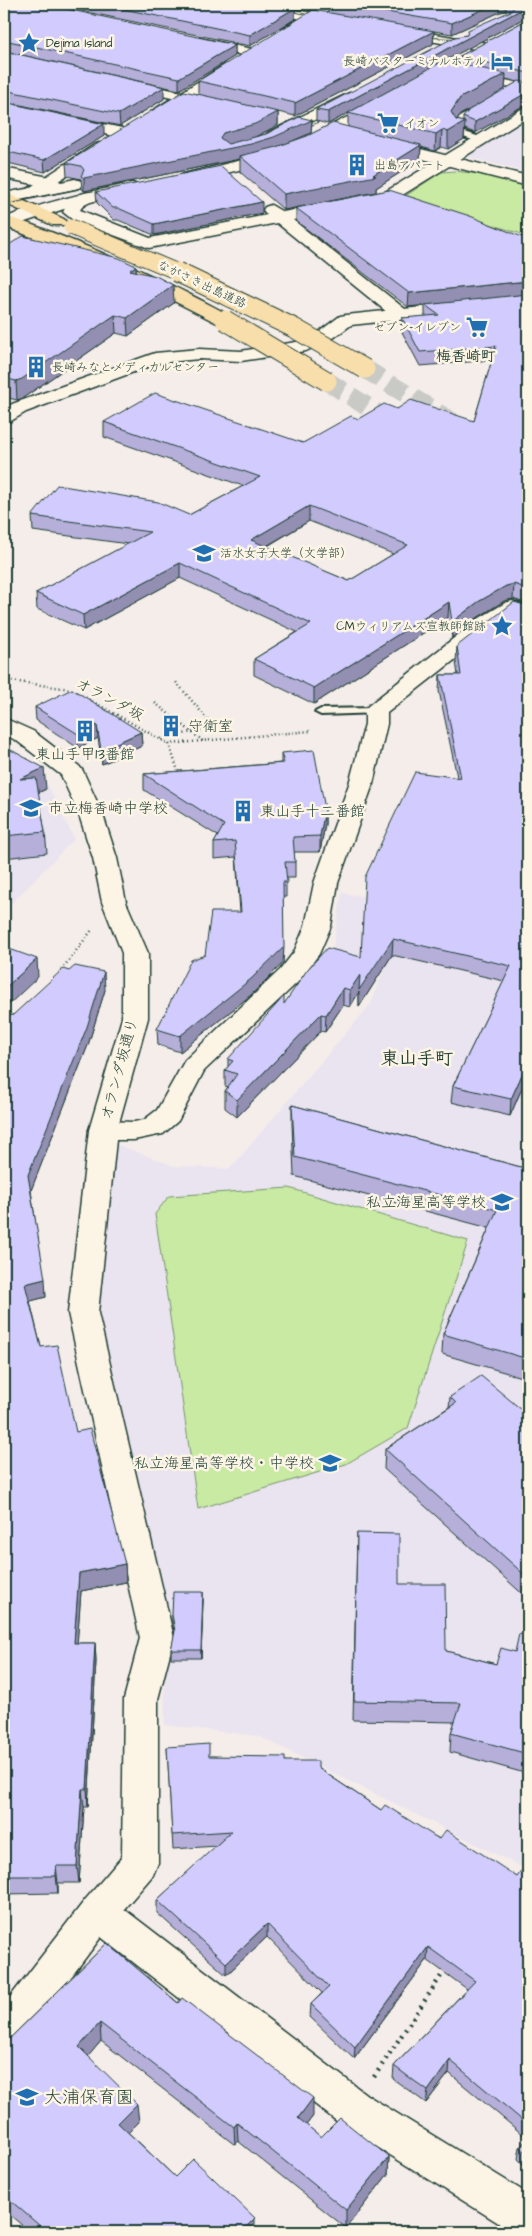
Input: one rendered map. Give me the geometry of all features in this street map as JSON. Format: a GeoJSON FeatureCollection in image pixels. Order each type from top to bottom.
{"type":"FeatureCollection","features":[{"type":"Feature","properties":{"kind":"highway"},"geometry":{"type":"LineString","coordinates":[[31,192],[30,200],[33,212]]}},
{"type":"Feature","properties":{"kind":"highway","name":"ながさき出島道路"},"geometry":{"type":"LineString","coordinates":[[4,213],[33,212],[165,266],[249,306],[323,344],[366,369]]}},
{"type":"Feature","properties":{"kind":"highway","name":"ながさき出島道路"},"geometry":{"type":"LineString","coordinates":[[33,212],[38,222],[50,236],[137,274],[186,299],[249,332],[327,381]]}},
{"type":"Feature","properties":{"kind":"highway"},"geometry":{"type":"LineString","coordinates":[[4,213],[50,236]]}},
{"type":"Feature","properties":{"kind":"street"},"geometry":{"type":"LineString","coordinates":[[244,4],[349,23]]}},
{"type":"Feature","properties":{"kind":"street"},"geometry":{"type":"LineString","coordinates":[[4,213],[45,181],[332,4]]}},
{"type":"Feature","properties":{"kind":"street"},"geometry":{"type":"LineString","coordinates":[[378,28],[486,47]]}},
{"type":"Feature","properties":{"kind":"street"},"geometry":{"type":"LineString","coordinates":[[433,52],[477,30]]}},
{"type":"Feature","properties":{"kind":"street"},"geometry":{"type":"LineString","coordinates":[[469,56],[501,38]]}},
{"type":"Feature","properties":{"kind":"street"},"geometry":{"type":"LineString","coordinates":[[185,39],[252,53]]}},
{"type":"Feature","properties":{"kind":"street"},"geometry":{"type":"LineString","coordinates":[[454,72],[503,89],[525,88]]}},
{"type":"Feature","properties":{"kind":"street"},"geometry":{"type":"LineString","coordinates":[[503,89],[522,72]]}},
{"type":"Feature","properties":{"kind":"street"},"geometry":{"type":"LineString","coordinates":[[108,80],[222,105]]}},
{"type":"Feature","properties":{"kind":"street"},"geometry":{"type":"LineString","coordinates":[[261,142],[360,91]]}},
{"type":"Feature","properties":{"kind":"street"},"geometry":{"type":"LineString","coordinates":[[177,179],[225,169],[289,152],[393,97]]}},
{"type":"Feature","properties":{"kind":"street"},"geometry":{"type":"LineString","coordinates":[[4,107],[122,133]]}},
{"type":"Feature","properties":{"kind":"street"},"geometry":{"type":"LineString","coordinates":[[89,189],[75,204],[71,212],[79,218],[149,243],[390,196],[528,111]]}},
{"type":"Feature","properties":{"kind":"street"},"geometry":{"type":"LineString","coordinates":[[279,119],[355,138]]}},
{"type":"Feature","properties":{"kind":"street"},"geometry":{"type":"LineString","coordinates":[[372,142],[528,181]]}},
{"type":"Feature","properties":{"kind":"street"},"geometry":{"type":"LineString","coordinates":[[225,169],[239,182]]}},
{"type":"Feature","properties":{"kind":"street"},"geometry":{"type":"LineString","coordinates":[[4,173],[89,189],[148,185]]}},
{"type":"Feature","properties":{"kind":"street"},"geometry":{"type":"LineString","coordinates":[[31,192],[69,186]]}},
{"type":"Feature","properties":{"kind":"street"},"geometry":{"type":"LineString","coordinates":[[4,213],[33,212],[89,189]]}},
{"type":"Feature","properties":{"kind":"street"},"geometry":{"type":"LineString","coordinates":[[390,196],[408,202]]}},
{"type":"Feature","properties":{"kind":"street"},"geometry":{"type":"LineString","coordinates":[[259,200],[399,313]]}},
{"type":"Feature","properties":{"kind":"street"},"geometry":{"type":"LineString","coordinates":[[4,417],[19,408],[155,358],[184,355],[241,356],[291,349],[326,335],[346,320],[528,301]]}},
{"type":"Feature","properties":{"kind":"street"},"geometry":{"type":"LineString","coordinates":[[102,1130],[134,1131],[154,1128],[168,1115],[194,1066],[289,976],[306,954],[318,926],[326,883],[360,784],[376,724],[376,710],[486,624],[512,607],[528,614]]}},
{"type":"Feature","properties":{"kind":"street","name":"オランダ坂通り"},"geometry":{"type":"LineString","coordinates":[[4,725],[25,736],[71,771],[91,815],[105,858],[114,902],[135,953],[135,1018],[102,1130],[83,1313],[157,1638],[141,1699],[140,1863],[98,1912],[4,2035]]}},
{"type":"Feature","properties":{"kind":"street"},"geometry":{"type":"LineString","coordinates":[[98,1912],[353,2109],[528,2217]]}},
{"type":"Feature","properties":{"kind":"lane"},"geometry":{"type":"LineString","coordinates":[[480,140],[459,133],[456,128],[464,118],[490,104]]}},
{"type":"Feature","properties":{"kind":"lane"},"geometry":{"type":"LineString","coordinates":[[321,712],[376,710]]}},
{"type":"Feature","properties":{"kind":"path","name":"オランダ坂"},"geometry":{"type":"LineString","coordinates":[[4,680],[70,689],[169,744]]}},
{"type":"Feature","properties":{"kind":"path"},"geometry":{"type":"LineString","coordinates":[[160,739],[214,727],[176,682]]}},
{"type":"Feature","properties":{"kind":"path"},"geometry":{"type":"LineString","coordinates":[[155,703],[203,742]]}},
{"type":"Feature","properties":{"kind":"path"},"geometry":{"type":"LineString","coordinates":[[180,775],[169,744],[315,730]]}},
{"type":"Feature","properties":{"kind":"path"},"geometry":{"type":"LineString","coordinates":[[55,978],[114,902]]}},
{"type":"Feature","properties":{"kind":"path"},"geometry":{"type":"LineString","coordinates":[[353,2109],[447,1966]]}},
{"type":"Feature","properties":{"kind":"shaded area"},"geometry":{"type":"Polygon","coordinates":[[[528,118],[528,172],[463,156],[528,118]]]}},
{"type":"Feature","properties":{"kind":"shaded area","name":"市立梅香崎中学校"},"geometry":{"type":"Polygon","coordinates":[[[4,762],[43,776],[74,839],[4,911],[4,762]]]}},
{"type":"Feature","properties":{"kind":"shaded area","name":"私立海星高等学校・中学校"},"geometry":{"type":"Polygon","coordinates":[[[342,893],[528,924],[528,1870],[259,1736],[165,1725],[164,1614],[98,1311],[115,1144],[174,1166],[230,1169],[371,1004],[384,970],[332,954],[342,893]]]}},
{"type":"Feature","properties":{"kind":"green space"},"geometry":{"type":"Polygon","coordinates":[[[455,171],[479,174],[528,186],[528,236],[404,197],[441,172],[455,171]]]}},
{"type":"Feature","properties":{"kind":"green space"},"geometry":{"type":"Polygon","coordinates":[[[289,1188],[468,1241],[408,1428],[346,1464],[198,1509],[155,1214],[169,1196],[289,1188]]]}},
{"type":"Feature","properties":{"kind":"building"},"geometry":{"type":"Polygon","coordinates":[[[4,4],[43,4],[235,45],[179,78],[4,40],[4,4]]]}},
{"type":"Feature","properties":{"kind":"building"},"geometry":{"type":"Polygon","coordinates":[[[99,4],[270,4],[295,8],[250,35],[99,4]]]}},
{"type":"Feature","properties":{"kind":"building"},"geometry":{"type":"Polygon","coordinates":[[[339,4],[495,4],[452,23],[339,4]]]}},
{"type":"Feature","properties":{"kind":"building"},"geometry":{"type":"Polygon","coordinates":[[[512,4],[528,4],[528,6],[328,112],[316,110],[455,37],[467,35],[468,30],[511,11],[515,6],[512,4]]]}},
{"type":"Feature","properties":{"kind":"building"},"geometry":{"type":"Polygon","coordinates":[[[313,10],[434,31],[295,103],[198,81],[313,10]]]}},
{"type":"Feature","properties":{"kind":"building"},"geometry":{"type":"Polygon","coordinates":[[[528,19],[528,73],[460,56],[528,19]]]}},
{"type":"Feature","properties":{"kind":"building"},"geometry":{"type":"Polygon","coordinates":[[[4,51],[164,87],[119,114],[4,90],[4,51]]]}},
{"type":"Feature","properties":{"kind":"building"},"geometry":{"type":"Polygon","coordinates":[[[445,60],[506,74],[460,98],[451,112],[456,120],[465,122],[448,132],[442,130],[436,134],[348,113],[445,60]]]}},
{"type":"Feature","properties":{"kind":"building"},"geometry":{"type":"Polygon","coordinates":[[[519,81],[528,83],[528,92],[475,122],[463,117],[469,110],[519,81]]]}},
{"type":"Feature","properties":{"kind":"building"},"geometry":{"type":"Polygon","coordinates":[[[184,91],[278,112],[255,124],[223,133],[220,138],[228,144],[266,134],[299,117],[312,120],[274,137],[251,144],[84,178],[81,176],[84,170],[81,166],[66,163],[184,91]]]}},
{"type":"Feature","properties":{"kind":"building"},"geometry":{"type":"Polygon","coordinates":[[[4,102],[104,124],[44,160],[4,151],[4,102]]]}},
{"type":"Feature","properties":{"kind":"building"},"geometry":{"type":"Polygon","coordinates":[[[333,123],[421,145],[373,175],[376,176],[284,194],[240,156],[276,147],[307,136],[333,123]]]}},
{"type":"Feature","properties":{"kind":"building"},"geometry":{"type":"Polygon","coordinates":[[[221,166],[262,202],[154,224],[118,208],[113,208],[96,192],[221,166]]]}},
{"type":"Feature","properties":{"kind":"building"},"geometry":{"type":"Polygon","coordinates":[[[389,190],[470,216],[522,237],[528,235],[528,281],[409,293],[296,208],[389,190]]]}},
{"type":"Feature","properties":{"kind":"building"},"geometry":{"type":"Polygon","coordinates":[[[23,236],[119,258],[136,266],[130,270],[156,276],[173,285],[127,318],[115,315],[22,379],[16,381],[4,378],[4,248],[23,236]]]}},
{"type":"Feature","properties":{"kind":"building"},"geometry":{"type":"Polygon","coordinates":[[[528,294],[528,589],[514,584],[506,586],[478,602],[452,622],[449,602],[314,688],[254,659],[311,624],[180,563],[83,615],[36,593],[150,532],[32,516],[57,485],[158,502],[189,515],[260,477],[104,422],[155,393],[303,443],[351,416],[358,419],[384,404],[397,409],[411,400],[474,421],[496,346],[420,352],[402,318],[439,315],[425,305],[528,294]],[[309,506],[251,540],[349,581],[408,545],[309,506]]]}},
{"type":"Feature","properties":{"kind":"building"},"geometry":{"type":"Polygon","coordinates":[[[514,602],[528,606],[528,1061],[511,1099],[453,1086],[511,966],[393,939],[359,990],[360,975],[350,990],[343,988],[326,1015],[321,1014],[237,1100],[225,1091],[237,1074],[225,1070],[233,1061],[228,1059],[284,996],[284,1004],[307,970],[327,948],[361,957],[365,877],[415,772],[461,778],[440,675],[461,675],[457,646],[514,602]]]}},
{"type":"Feature","properties":{"kind":"building"},"geometry":{"type":"Polygon","coordinates":[[[72,689],[141,732],[101,750],[97,725],[78,734],[35,707],[72,689]]]}},
{"type":"Feature","properties":{"kind":"building"},"geometry":{"type":"Polygon","coordinates":[[[4,749],[13,751],[44,768],[20,779],[36,778],[45,832],[4,836],[4,749]]]}},
{"type":"Feature","properties":{"kind":"building"},"geometry":{"type":"Polygon","coordinates":[[[314,750],[325,809],[320,836],[293,837],[295,862],[285,862],[287,882],[283,882],[284,947],[251,979],[180,1036],[157,1029],[191,960],[205,955],[211,912],[241,912],[235,841],[214,843],[224,825],[144,774],[284,763],[281,753],[314,750]]]}},
{"type":"Feature","properties":{"kind":"building"},"geometry":{"type":"Polygon","coordinates":[[[4,947],[37,959],[4,989],[4,947]]]}},
{"type":"Feature","properties":{"kind":"building"},"geometry":{"type":"Polygon","coordinates":[[[75,966],[104,972],[87,1027],[28,1175],[45,1279],[25,1284],[41,1347],[57,1345],[76,1432],[90,1429],[125,1564],[79,1573],[74,1643],[95,1643],[87,1789],[82,1789],[77,1866],[56,1866],[56,1876],[4,1876],[4,1017],[13,1015],[63,969],[69,971],[75,966]]]}},
{"type":"Feature","properties":{"kind":"building"},"geometry":{"type":"Polygon","coordinates":[[[292,1105],[528,1169],[528,1289],[525,1297],[528,1298],[528,1359],[443,1334],[497,1210],[295,1157],[292,1105]]]}},
{"type":"Feature","properties":{"kind":"building"},"geometry":{"type":"Polygon","coordinates":[[[481,1376],[528,1415],[528,1578],[385,1449],[456,1403],[450,1397],[481,1376]]]}},
{"type":"Feature","properties":{"kind":"building"},"geometry":{"type":"Polygon","coordinates":[[[357,1533],[399,1534],[399,1584],[445,1584],[446,1651],[496,1664],[501,1648],[515,1652],[519,1634],[528,1636],[528,1754],[451,1733],[461,1703],[354,1701],[357,1533]]]}},
{"type":"Feature","properties":{"kind":"building"},"geometry":{"type":"Polygon","coordinates":[[[173,1592],[203,1592],[201,1650],[171,1650],[175,1631],[172,1615],[173,1592]]]}},
{"type":"Feature","properties":{"kind":"building"},"geometry":{"type":"Polygon","coordinates":[[[209,1744],[209,1756],[285,1757],[285,1761],[318,1761],[318,1768],[381,1810],[385,1805],[439,1839],[446,1830],[517,1877],[522,1870],[528,1874],[528,2125],[450,2060],[428,2091],[394,2066],[475,1981],[428,1947],[355,2047],[311,2004],[329,1987],[267,1924],[226,1963],[157,1900],[232,1831],[172,1835],[167,1747],[209,1744]]]}},
{"type":"Feature","properties":{"kind":"building"},"geometry":{"type":"Polygon","coordinates":[[[107,1943],[178,2003],[182,1998],[313,2098],[298,2118],[321,2137],[340,2118],[389,2157],[346,2210],[237,2123],[234,2127],[100,2023],[79,2047],[137,2104],[118,2123],[175,2177],[193,2159],[255,2218],[241,2232],[47,2232],[4,2195],[4,2149],[7,2145],[4,2142],[4,2044],[107,1943]]]}},
{"type":"Feature","properties":{"kind":"building"},"geometry":{"type":"Polygon","coordinates":[[[528,2138],[528,2154],[520,2147],[528,2138]]]}},
{"type":"Feature","properties":{"kind":"tunnel"},"geometry":{"type":"LineString","coordinates":[[365,369],[454,423]]}},
{"type":"Feature","properties":{"kind":"tunnel"},"geometry":{"type":"LineString","coordinates":[[327,381],[405,431]]}},
{"type":"Feature","properties":{"kind":"tram line"},"geometry":{"type":"LineString","coordinates":[[254,4],[320,17]]}},
{"type":"Feature","properties":{"kind":"tram line"},"geometry":{"type":"LineString","coordinates":[[421,37],[463,39]]}},
{"type":"Feature","properties":{"kind":"tram line"},"geometry":{"type":"LineString","coordinates":[[299,132],[330,116]]}},
{"type":"Feature","properties":{"kind":"tram line"},"geometry":{"type":"LineString","coordinates":[[180,171],[248,157]]}},
{"type":"Feature","properties":{"kind":"tram line"},"geometry":{"type":"LineString","coordinates":[[4,205],[96,185]]}},
{"type":"Feature","properties":{"kind":"place","name":"Dejima Island"},"geometry":{"type":"Point","coordinates":[29,43]}},
{"type":"Feature","properties":{"kind":"place","name":"長崎バスターミナルホテル"},"geometry":{"type":"Point","coordinates":[502,61]}},
{"type":"Feature","properties":{"kind":"place","name":"イオン"},"geometry":{"type":"Point","coordinates":[388,123]}},
{"type":"Feature","properties":{"kind":"place","name":"出島アパート"},"geometry":{"type":"Point","coordinates":[357,165]}},
{"type":"Feature","properties":{"kind":"place","name":"セブン-イレブン"},"geometry":{"type":"Point","coordinates":[477,327]}},
{"type":"Feature","properties":{"kind":"place","name":"長崎みなとメディカルセンター"},"geometry":{"type":"Point","coordinates":[36,367]}},
{"type":"Feature","properties":{"kind":"place","name":"活水女子大学（文学部）"},"geometry":{"type":"Point","coordinates":[204,553]}},
{"type":"Feature","properties":{"kind":"place","name":"CMウィリアムズ宣教師館跡"},"geometry":{"type":"Point","coordinates":[502,626]}},
{"type":"Feature","properties":{"kind":"place","name":"守衛室"},"geometry":{"type":"Point","coordinates":[171,726]}},
{"type":"Feature","properties":{"kind":"place","name":"東山手甲13番館"},"geometry":{"type":"Point","coordinates":[85,731]}},
{"type":"Feature","properties":{"kind":"place","name":"市立梅香崎中学校"},"geometry":{"type":"Point","coordinates":[31,808]}},
{"type":"Feature","properties":{"kind":"place","name":"東山手十二番館"},"geometry":{"type":"Point","coordinates":[243,811]}},
{"type":"Feature","properties":{"kind":"place","name":"私立海星高等学校"},"geometry":{"type":"Point","coordinates":[502,1202]}},
{"type":"Feature","properties":{"kind":"place","name":"私立海星高等学校・中学校"},"geometry":{"type":"Point","coordinates":[330,1463]}},
{"type":"Feature","properties":{"kind":"place","name":"大浦保育園"},"geometry":{"type":"Point","coordinates":[27,2097]}},
{"type":"Feature","properties":{"kind":"district","name":"梅香崎町"},"geometry":{"type":"Point","coordinates":[466,356]}},
{"type":"Feature","properties":{"kind":"district","name":"東山手町"},"geometry":{"type":"Point","coordinates":[417,1058]}}]}
